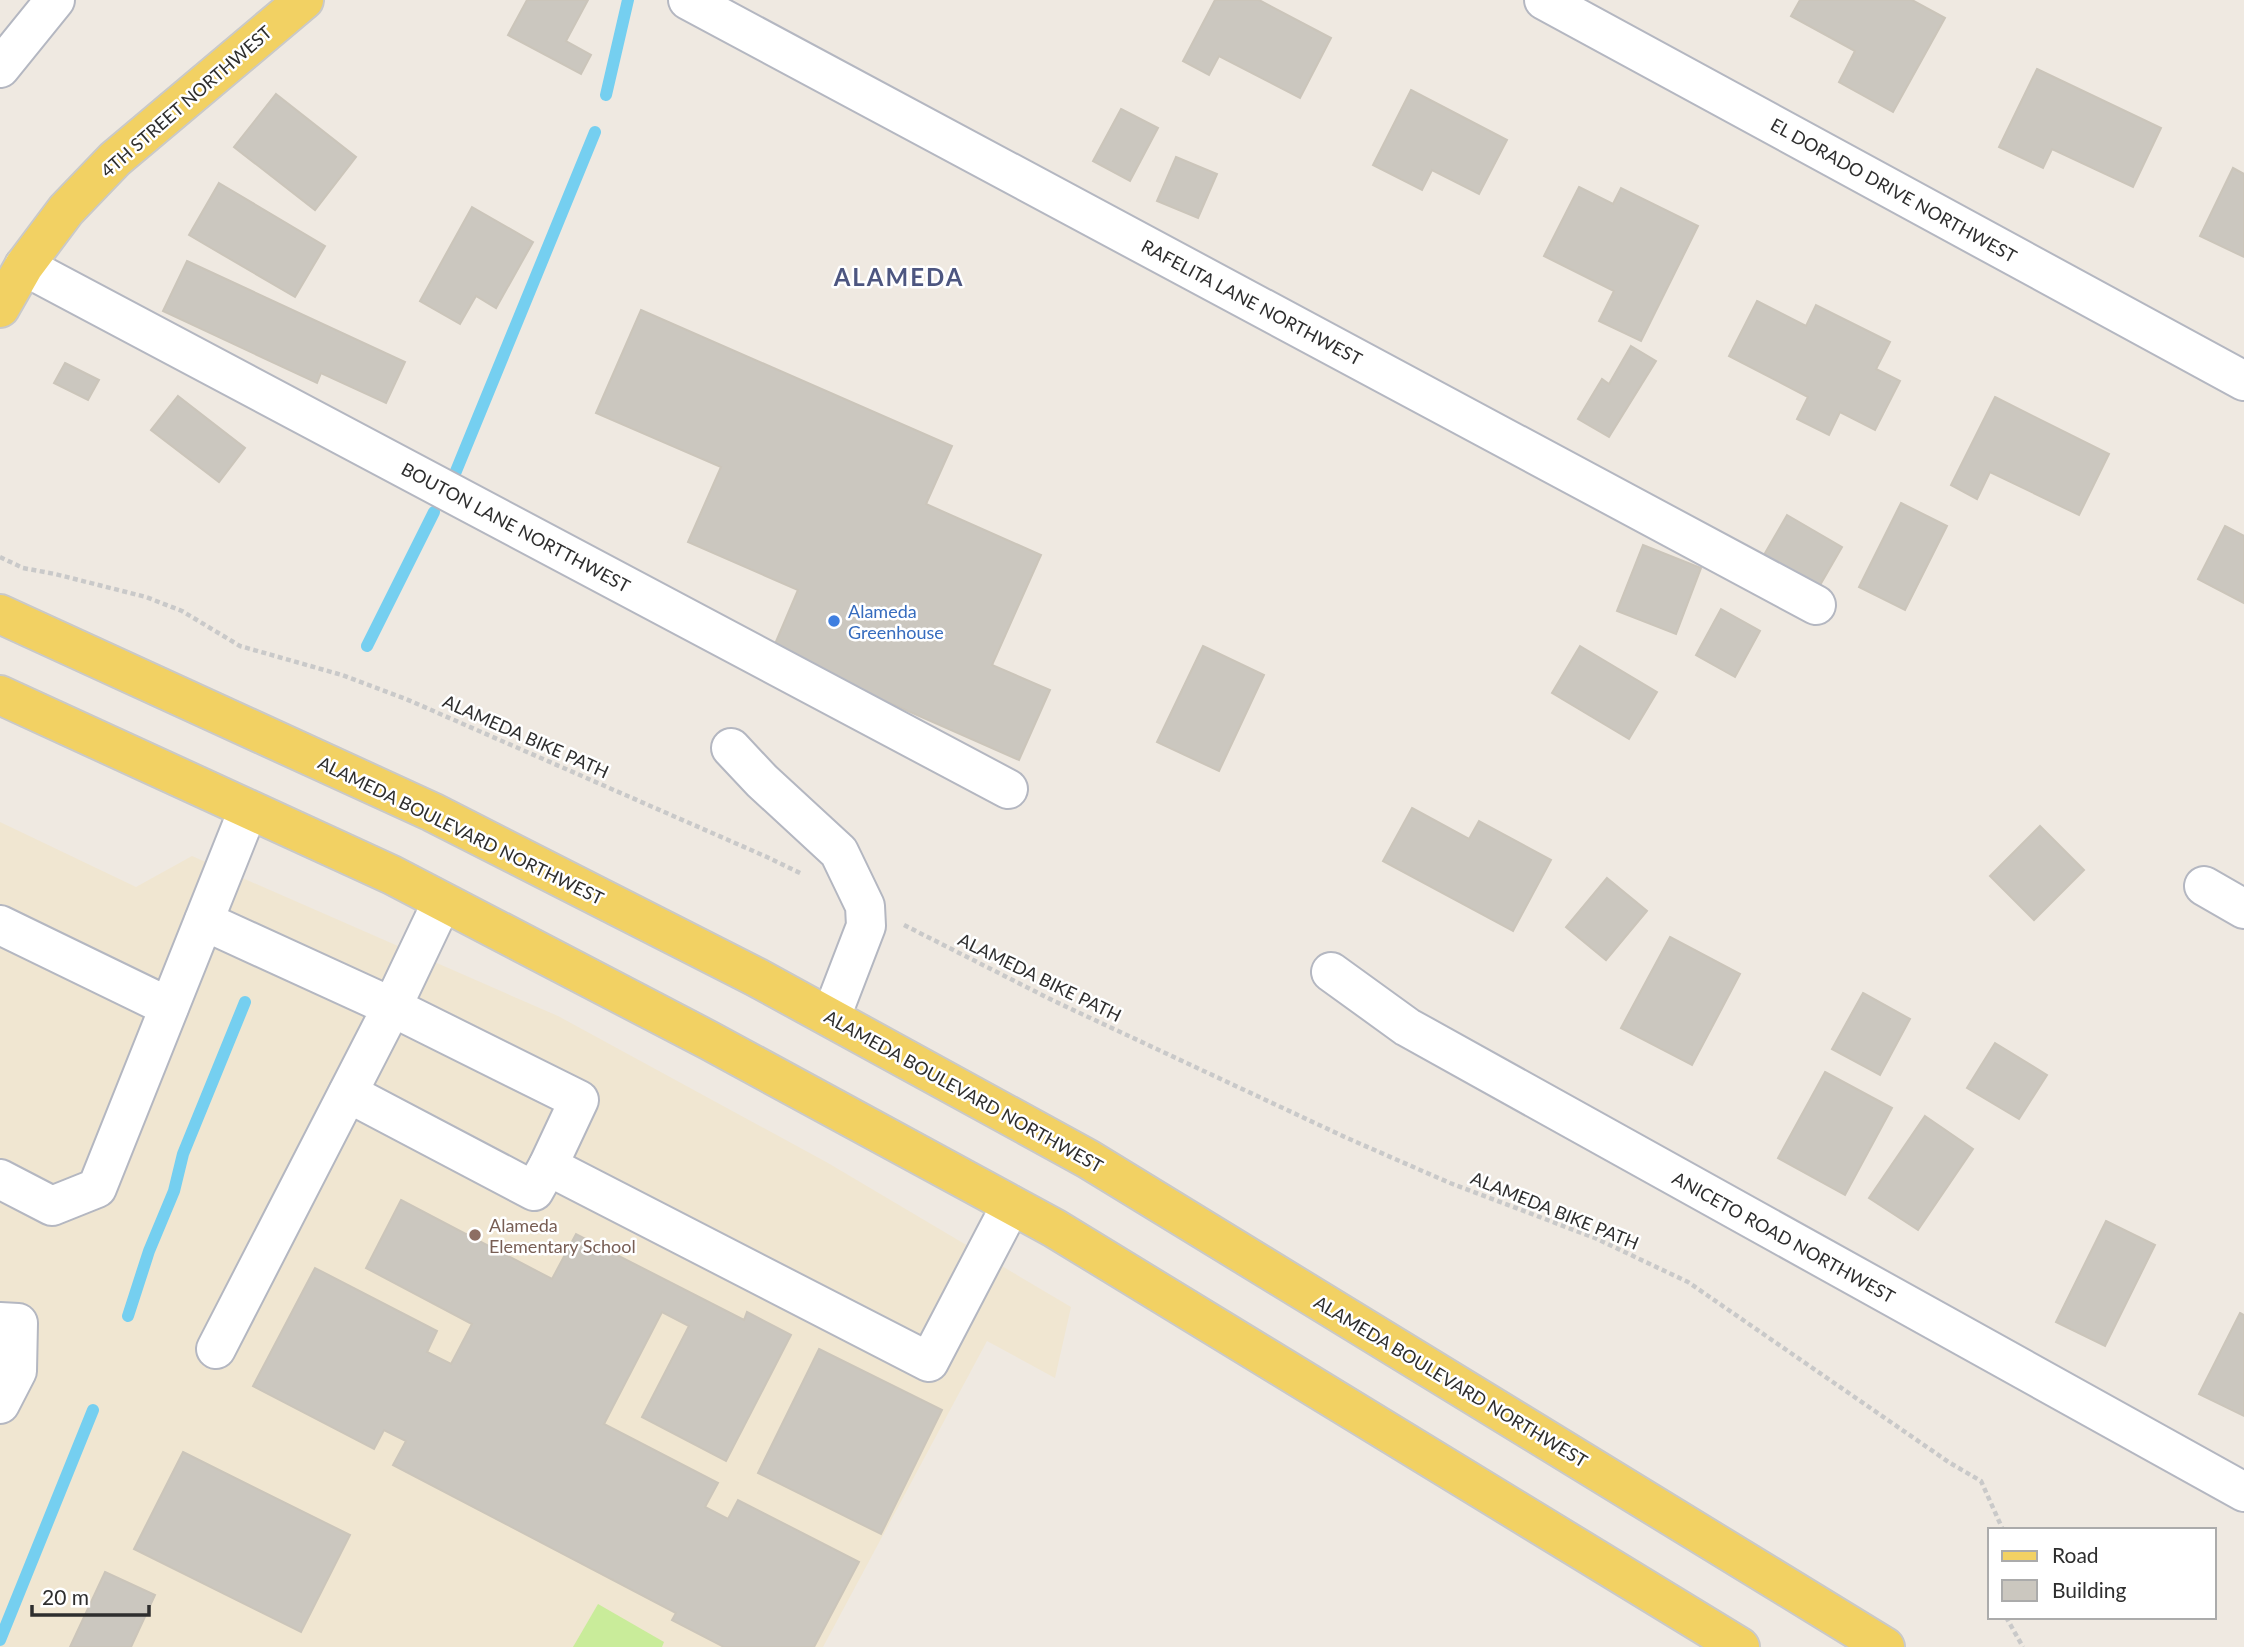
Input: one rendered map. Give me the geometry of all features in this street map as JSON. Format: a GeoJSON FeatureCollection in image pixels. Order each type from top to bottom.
{"type":"FeatureCollection","features":[{"type":"Feature","properties":{"kind":"main road","name":"4TH STREET NORTHWEST"},"geometry":{"type":"LineString","coordinates":[[0,308],[24,266],[66,211],[115,159],[304,0]]}},
{"type":"Feature","properties":{"kind":"main road","name":"ALAMEDA BOULEVARD NORTHWEST"},"geometry":{"type":"LineString","coordinates":[[0,614],[432,812],[756,976],[831,1017],[1088,1159],[1885,1647]]}},
{"type":"Feature","properties":{"kind":"main road"},"geometry":{"type":"LineString","coordinates":[[0,695],[392,875],[710,1041],[1011,1205],[1078,1243],[1740,1647]]}},
{"type":"Feature","properties":{"kind":"street"},"geometry":{"type":"LineString","coordinates":[[0,68],[55,0]]}},
{"type":"Feature","properties":{"kind":"street","name":"RAFELITA LANE NORTHWEST"},"geometry":{"type":"LineString","coordinates":[[688,0],[1816,605]]}},
{"type":"Feature","properties":{"kind":"street","name":"EL DORADO DRIVE NORTHWEST"},"geometry":{"type":"LineString","coordinates":[[1544,0],[2244,381]]}},
{"type":"Feature","properties":{"kind":"street","name":"BOUTON LANE NORTTHWEST"},"geometry":{"type":"LineString","coordinates":[[24,266],[1008,789]]}},
{"type":"Feature","properties":{"kind":"street"},"geometry":{"type":"LineString","coordinates":[[731,748],[762,781],[839,852],[865,906],[866,926],[831,1017]]}},
{"type":"Feature","properties":{"kind":"street"},"geometry":{"type":"LineString","coordinates":[[0,1179],[52,1206],[97,1188],[248,810]]}},
{"type":"Feature","properties":{"kind":"street"},"geometry":{"type":"LineString","coordinates":[[2204,886],[2244,909]]}},
{"type":"Feature","properties":{"kind":"street"},"geometry":{"type":"LineString","coordinates":[[216,1349],[392,1007],[442,902]]}},
{"type":"Feature","properties":{"kind":"street"},"geometry":{"type":"LineString","coordinates":[[204,921],[392,1007],[579,1100],[534,1191],[348,1093]]}},
{"type":"Feature","properties":{"kind":"street"},"geometry":{"type":"LineString","coordinates":[[0,925],[170,1007]]}},
{"type":"Feature","properties":{"kind":"street","name":"ANICETO ROAD NORTHWEST"},"geometry":{"type":"LineString","coordinates":[[1331,972],[1407,1027],[2244,1492]]}},
{"type":"Feature","properties":{"kind":"street"},"geometry":{"type":"LineString","coordinates":[[548,1166],[929,1362],[1011,1205]]}},
{"type":"Feature","properties":{"kind":"street"},"geometry":{"type":"LineString","coordinates":[[0,1322],[18,1323],[17,1371],[0,1404]]}},
{"type":"Feature","properties":{"kind":"path","name":"ALAMEDA BIKE PATH"},"geometry":{"type":"LineString","coordinates":[[0,557],[23,568],[146,597],[182,611],[240,646],[342,675],[406,699],[803,875]]}},
{"type":"Feature","properties":{"kind":"path","name":"ALAMEDA BIKE PATH"},"geometry":{"type":"LineString","coordinates":[[865,906],[1054,1000],[1347,1138],[1450,1183],[1595,1238],[1688,1282],[1950,1463],[1981,1481],[2002,1528]]}},
{"type":"Feature","properties":{"kind":"path"},"geometry":{"type":"LineString","coordinates":[[2007,1619],[2023,1647]]}},
{"type":"Feature","properties":{"kind":"shaded area","name":"Alameda Elementary School"},"geometry":{"type":"Polygon","coordinates":[[[0,822],[136,887],[192,856],[558,1016],[828,1163],[1071,1307],[1055,1378],[987,1341],[823,1647],[0,1647],[0,822]]]}},
{"type":"Feature","properties":{"kind":"green space"},"geometry":{"type":"Polygon","coordinates":[[[598,1604],[664,1642],[662,1647],[573,1647],[598,1604]]]}},
{"type":"Feature","properties":{"kind":"building"},"geometry":{"type":"Polygon","coordinates":[[[527,0],[588,0],[566,41],[591,55],[581,74],[508,35],[527,0]]]}},
{"type":"Feature","properties":{"kind":"building"},"geometry":{"type":"Polygon","coordinates":[[[1215,0],[1259,0],[1331,38],[1300,98],[1219,56],[1209,75],[1183,61],[1215,0]]]}},
{"type":"Feature","properties":{"kind":"building"},"geometry":{"type":"Polygon","coordinates":[[[1800,0],[1912,0],[1945,18],[1893,112],[1839,82],[1855,51],[1791,16],[1800,0]]]}},
{"type":"Feature","properties":{"kind":"building"},"geometry":{"type":"Polygon","coordinates":[[[2037,69],[2161,128],[2133,187],[2052,149],[2043,168],[1999,147],[2037,69]]]}},
{"type":"Feature","properties":{"kind":"building"},"geometry":{"type":"Polygon","coordinates":[[[1411,90],[1507,140],[1479,194],[1432,170],[1422,190],[1373,165],[1411,90]]]}},
{"type":"Feature","properties":{"kind":"building"},"geometry":{"type":"Polygon","coordinates":[[[276,94],[356,157],[315,210],[234,147],[276,94]]]}},
{"type":"Feature","properties":{"kind":"building"},"geometry":{"type":"Polygon","coordinates":[[[1121,109],[1158,128],[1130,181],[1093,161],[1121,109]]]}},
{"type":"Feature","properties":{"kind":"building"},"geometry":{"type":"Polygon","coordinates":[[[1176,157],[1217,174],[1198,218],[1157,201],[1176,157]]]}},
{"type":"Feature","properties":{"kind":"building"},"geometry":{"type":"Polygon","coordinates":[[[2233,168],[2244,174],[2244,257],[2200,236],[2233,168]]]}},
{"type":"Feature","properties":{"kind":"building"},"geometry":{"type":"Polygon","coordinates":[[[219,183],[325,246],[295,297],[189,235],[219,183]]]}},
{"type":"Feature","properties":{"kind":"building"},"geometry":{"type":"Polygon","coordinates":[[[1579,187],[1613,204],[1621,188],[1698,226],[1641,341],[1599,321],[1614,291],[1544,256],[1579,187]]]}},
{"type":"Feature","properties":{"kind":"building"},"geometry":{"type":"Polygon","coordinates":[[[472,207],[533,242],[496,308],[476,296],[460,324],[420,301],[472,207]]]}},
{"type":"Feature","properties":{"kind":"building"},"geometry":{"type":"Polygon","coordinates":[[[187,261],[405,362],[386,403],[321,373],[317,383],[163,311],[187,261]]]}},
{"type":"Feature","properties":{"kind":"building"},"geometry":{"type":"Polygon","coordinates":[[[1757,301],[1806,326],[1816,305],[1890,342],[1876,369],[1900,381],[1875,430],[1840,412],[1829,435],[1797,419],[1808,397],[1729,356],[1757,301]]]}},
{"type":"Feature","properties":{"kind":"building"},"geometry":{"type":"Polygon","coordinates":[[[641,310],[952,446],[926,504],[1041,555],[992,665],[1050,690],[1019,760],[772,651],[798,590],[688,542],[721,467],[596,413],[641,310]]]}},
{"type":"Feature","properties":{"kind":"building"},"geometry":{"type":"Polygon","coordinates":[[[1631,346],[1656,361],[1609,437],[1578,419],[1602,379],[1609,384],[1631,346]]]}},
{"type":"Feature","properties":{"kind":"building"},"geometry":{"type":"Polygon","coordinates":[[[65,363],[99,380],[88,400],[54,383],[65,363]]]}},
{"type":"Feature","properties":{"kind":"building"},"geometry":{"type":"Polygon","coordinates":[[[178,396],[245,448],[219,482],[151,430],[178,396]]]}},
{"type":"Feature","properties":{"kind":"building"},"geometry":{"type":"Polygon","coordinates":[[[1995,397],[2109,454],[2079,515],[1990,472],[1977,499],[1951,485],[1995,397]]]}},
{"type":"Feature","properties":{"kind":"building"},"geometry":{"type":"Polygon","coordinates":[[[1901,503],[1947,526],[1905,610],[1859,587],[1901,503]]]}},
{"type":"Feature","properties":{"kind":"building"},"geometry":{"type":"Polygon","coordinates":[[[1787,515],[1842,547],[1819,587],[1764,555],[1787,515]]]}},
{"type":"Feature","properties":{"kind":"building"},"geometry":{"type":"Polygon","coordinates":[[[2225,526],[2244,536],[2244,603],[2198,579],[2225,526]]]}},
{"type":"Feature","properties":{"kind":"building"},"geometry":{"type":"Polygon","coordinates":[[[1643,545],[1701,568],[1676,634],[1617,611],[1643,545]]]}},
{"type":"Feature","properties":{"kind":"building"},"geometry":{"type":"Polygon","coordinates":[[[1721,609],[1760,631],[1735,677],[1696,655],[1721,609]]]}},
{"type":"Feature","properties":{"kind":"building"},"geometry":{"type":"Polygon","coordinates":[[[1203,646],[1264,675],[1219,771],[1157,742],[1203,646]]]}},
{"type":"Feature","properties":{"kind":"building"},"geometry":{"type":"Polygon","coordinates":[[[1580,646],[1657,692],[1629,739],[1552,693],[1580,646]]]}},
{"type":"Feature","properties":{"kind":"building"},"geometry":{"type":"Polygon","coordinates":[[[1412,808],[1469,839],[1479,821],[1551,860],[1513,931],[1383,861],[1412,808]]]}},
{"type":"Feature","properties":{"kind":"building"},"geometry":{"type":"Polygon","coordinates":[[[2040,826],[2084,870],[2034,920],[1990,876],[2040,826]]]}},
{"type":"Feature","properties":{"kind":"building"},"geometry":{"type":"Polygon","coordinates":[[[1607,878],[1647,911],[1606,960],[1566,927],[1607,878]]]}},
{"type":"Feature","properties":{"kind":"building"},"geometry":{"type":"Polygon","coordinates":[[[1670,937],[1740,974],[1692,1065],[1621,1028],[1670,937]]]}},
{"type":"Feature","properties":{"kind":"building"},"geometry":{"type":"Polygon","coordinates":[[[1863,993],[1910,1019],[1880,1075],[1832,1049],[1863,993]]]}},
{"type":"Feature","properties":{"kind":"building"},"geometry":{"type":"Polygon","coordinates":[[[1995,1043],[2047,1075],[2019,1119],[1967,1088],[1995,1043]]]}},
{"type":"Feature","properties":{"kind":"building"},"geometry":{"type":"Polygon","coordinates":[[[1825,1072],[1892,1108],[1845,1195],[1778,1158],[1825,1072]]]}},
{"type":"Feature","properties":{"kind":"building"},"geometry":{"type":"Polygon","coordinates":[[[1925,1116],[1973,1149],[1918,1230],[1869,1198],[1925,1116]]]}},
{"type":"Feature","properties":{"kind":"building"},"geometry":{"type":"Polygon","coordinates":[[[401,1200],[552,1279],[576,1234],[744,1320],[747,1312],[791,1335],[726,1461],[642,1417],[689,1326],[662,1312],[604,1424],[718,1483],[705,1507],[728,1519],[738,1500],[859,1562],[814,1647],[724,1647],[672,1620],[676,1613],[393,1465],[406,1441],[384,1430],[374,1449],[253,1386],[315,1268],[437,1331],[427,1352],[451,1364],[472,1324],[366,1268],[401,1200]]]}},
{"type":"Feature","properties":{"kind":"building"},"geometry":{"type":"Polygon","coordinates":[[[2106,1221],[2155,1245],[2105,1346],[2056,1322],[2106,1221]]]}},
{"type":"Feature","properties":{"kind":"building"},"geometry":{"type":"Polygon","coordinates":[[[2240,1313],[2244,1315],[2244,1416],[2199,1394],[2240,1313]]]}},
{"type":"Feature","properties":{"kind":"building"},"geometry":{"type":"Polygon","coordinates":[[[819,1349],[942,1410],[881,1534],[758,1473],[819,1349]]]}},
{"type":"Feature","properties":{"kind":"building"},"geometry":{"type":"Polygon","coordinates":[[[183,1452],[350,1535],[301,1632],[134,1549],[183,1452]]]}},
{"type":"Feature","properties":{"kind":"building"},"geometry":{"type":"Polygon","coordinates":[[[105,1572],[155,1595],[131,1647],[70,1647],[105,1572]]]}},
{"type":"Feature","properties":{"kind":"waterway"},"geometry":{"type":"LineString","coordinates":[[606,95],[628,0]]}},
{"type":"Feature","properties":{"kind":"waterway"},"geometry":{"type":"LineString","coordinates":[[454,476],[595,132]]}},
{"type":"Feature","properties":{"kind":"waterway"},"geometry":{"type":"LineString","coordinates":[[367,646],[434,512]]}},
{"type":"Feature","properties":{"kind":"waterway"},"geometry":{"type":"LineString","coordinates":[[128,1316],[149,1251],[174,1191],[183,1154],[245,1002]]}},
{"type":"Feature","properties":{"kind":"waterway"},"geometry":{"type":"LineString","coordinates":[[0,1640],[93,1410]]}},
{"type":"Feature","properties":{"kind":"place","name":"Alameda Greenhouse"},"geometry":{"type":"Point","coordinates":[834,621]}},
{"type":"Feature","properties":{"kind":"place","name":"Alameda Elementary School"},"geometry":{"type":"Point","coordinates":[475,1235]}},
{"type":"Feature","properties":{"kind":"district","name":"ALAMEDA"},"geometry":{"type":"Point","coordinates":[899,276]}}]}
